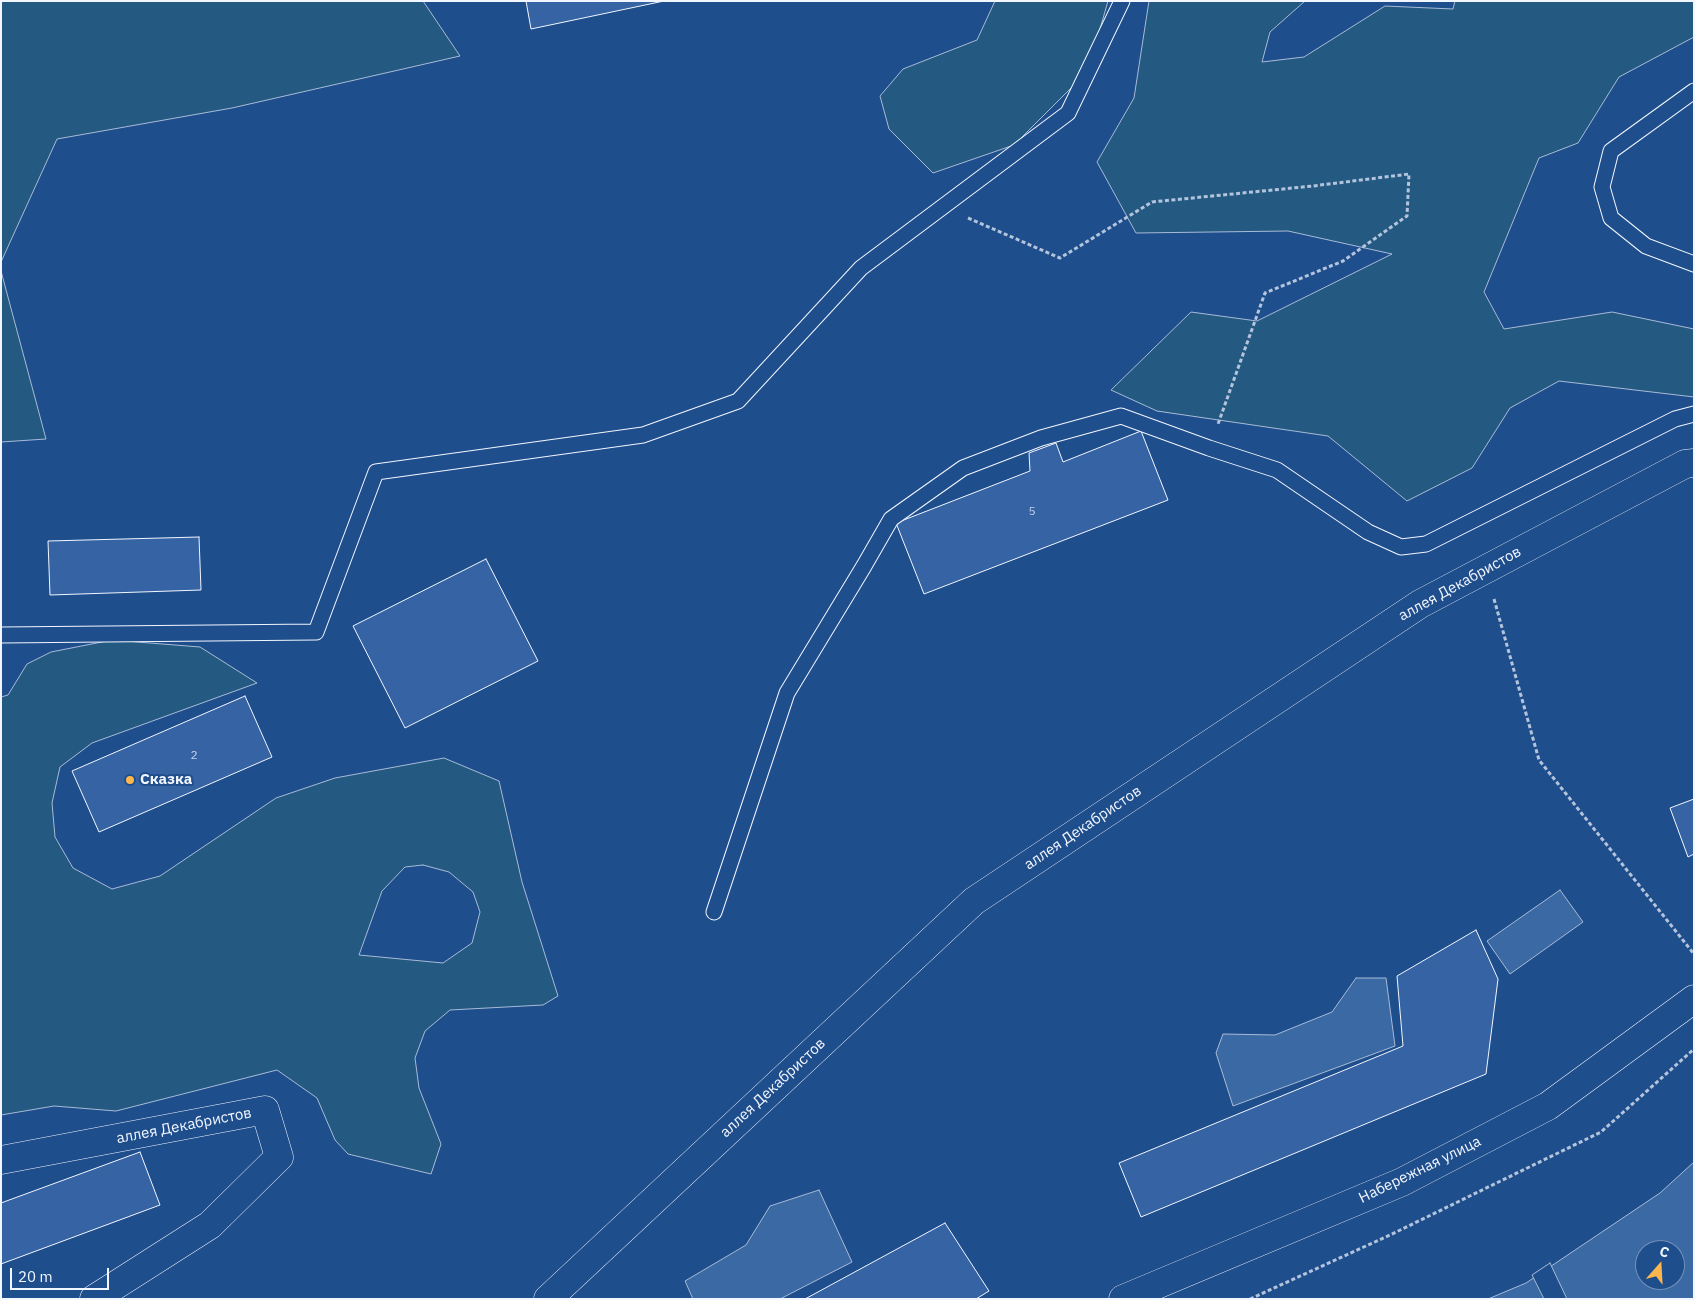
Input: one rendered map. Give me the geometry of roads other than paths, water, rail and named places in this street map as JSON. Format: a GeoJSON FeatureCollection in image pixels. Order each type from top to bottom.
{"type":"FeatureCollection","features":[{"type":"Feature","properties":{"kind":"street","name":"аллея Декабристов"},"geometry":{"type":"LineString","coordinates":[[548,1299],[974,901],[1420,604],[1685,464],[1694,462]]}},
{"type":"Feature","properties":{"kind":"street","name":"Набережная улица"},"geometry":{"type":"LineString","coordinates":[[1123,1299],[1402,1182],[1548,1106],[1694,999]]}},
{"type":"Feature","properties":{"kind":"street","name":"аллея Декабристов"},"geometry":{"type":"LineString","coordinates":[[1,1160],[265,1110],[279,1157],[210,1225],[94,1299]]}},
{"type":"Feature","properties":{"kind":"lane"},"geometry":{"type":"LineString","coordinates":[[1,635],[316,632],[376,472],[643,435],[738,401],[861,268],[1068,113],[1122,1]]}},
{"type":"Feature","properties":{"kind":"lane"},"geometry":{"type":"LineString","coordinates":[[1694,91],[1611,151],[1602,187],[1611,218],[1646,246],[1694,264]]}},
{"type":"Feature","properties":{"kind":"lane"},"geometry":{"type":"LineString","coordinates":[[714,912],[787,693],[891,519],[963,468],[1041,438],[1122,416],[1209,448],[1277,470],[1368,532],[1402,547],[1426,544],[1675,419],[1694,414]]}},
{"type":"Feature","properties":{"kind":"place","name":"Сказка"},"geometry":{"type":"Point","coordinates":[130,780]}}]}
